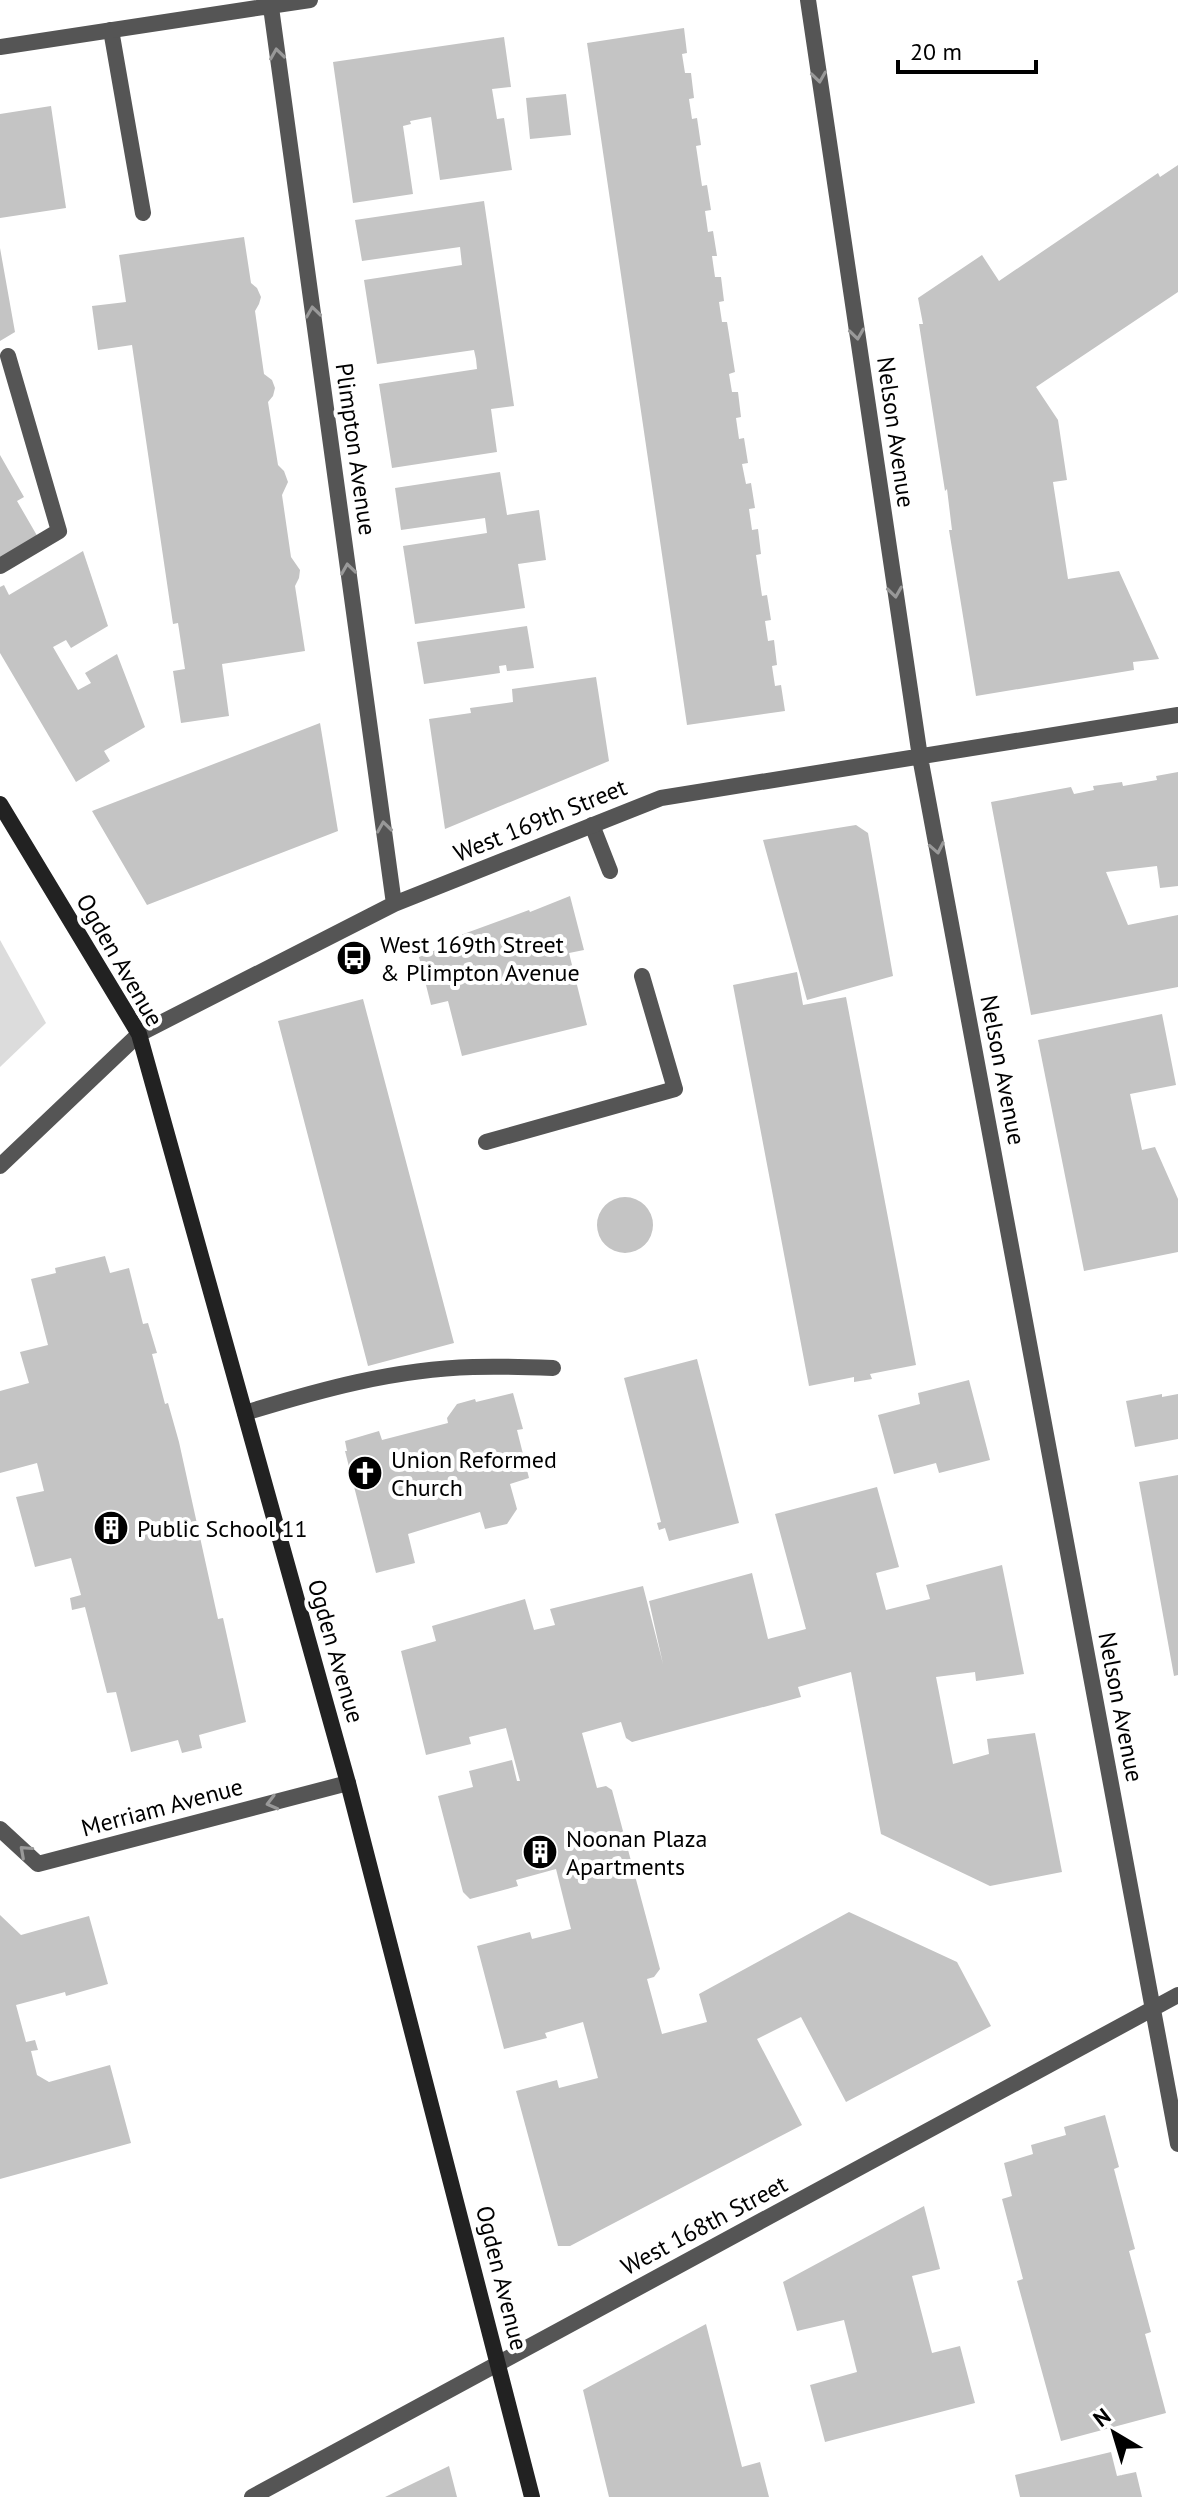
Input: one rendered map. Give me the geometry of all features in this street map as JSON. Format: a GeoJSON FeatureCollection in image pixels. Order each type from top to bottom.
{"type":"FeatureCollection","features":[{"type":"Feature","properties":{"kind":"street"},"geometry":{"type":"LineString","coordinates":[[0,47],[270,3],[310,0]]}},
{"type":"Feature","properties":{"kind":"street","name":"Nelson Avenue"},"geometry":{"type":"LineString","coordinates":[[808,0],[920,757],[1178,2144]]}},
{"type":"Feature","properties":{"kind":"street","name":"Plimpton Avenue"},"geometry":{"type":"LineString","coordinates":[[270,3],[394,904]]}},
{"type":"Feature","properties":{"kind":"street"},"geometry":{"type":"LineString","coordinates":[[111,30],[143,213]]}},
{"type":"Feature","properties":{"kind":"street"},"geometry":{"type":"LineString","coordinates":[[0,566],[59,531],[8,356]]}},
{"type":"Feature","properties":{"kind":"street","name":"West 169th Street"},"geometry":{"type":"LineString","coordinates":[[0,1166],[139,1034],[394,904],[661,798],[1178,715]]}},
{"type":"Feature","properties":{"kind":"street","name":"Ogden Avenue"},"geometry":{"type":"LineString","coordinates":[[0,804],[139,1034],[348,1783],[532,2497]]}},
{"type":"Feature","properties":{"kind":"street"},"geometry":{"type":"LineString","coordinates":[[592,825],[610,871]]}},
{"type":"Feature","properties":{"kind":"street"},"geometry":{"type":"LineString","coordinates":[[486,1142],[675,1089],[642,976]]}},
{"type":"Feature","properties":{"kind":"street"},"geometry":{"type":"LineString","coordinates":[[245,1413],[322,1389],[389,1376],[471,1367],[553,1368]]}},
{"type":"Feature","properties":{"kind":"street","name":"Merriam Avenue"},"geometry":{"type":"LineString","coordinates":[[0,1829],[38,1864],[348,1783]]}},
{"type":"Feature","properties":{"kind":"street","name":"West 168th Street"},"geometry":{"type":"LineString","coordinates":[[252,2497],[1178,1995]]}},
{"type":"Feature","properties":{"kind":"shaded area"},"geometry":{"type":"Polygon","coordinates":[[[0,940],[46,1023],[0,1067],[0,940]]]}},
{"type":"Feature","properties":{"kind":"building"},"geometry":{"type":"Polygon","coordinates":[[[684,28],[687,53],[682,54],[685,73],[691,73],[694,98],[689,99],[692,119],[697,118],[701,145],[696,146],[702,186],[707,185],[711,210],[705,211],[708,232],[713,231],[717,256],[712,256],[715,277],[721,277],[724,301],[719,302],[722,322],[727,322],[735,372],[729,374],[732,392],[738,392],[741,417],[736,418],[739,439],[744,438],[748,463],[742,464],[746,484],[751,483],[755,508],[749,509],[752,530],[758,529],[761,554],[756,555],[762,596],[767,595],[771,620],[765,621],[768,641],[774,640],[777,665],[772,666],[775,686],[781,685],[785,711],[687,725],[587,43],[684,28]]]}},
{"type":"Feature","properties":{"kind":"building"},"geometry":{"type":"Polygon","coordinates":[[[504,37],[511,87],[492,89],[497,119],[504,118],[512,170],[440,180],[431,117],[410,121],[411,124],[403,126],[413,194],[353,203],[333,62],[504,37]]]}},
{"type":"Feature","properties":{"kind":"building"},"geometry":{"type":"Polygon","coordinates":[[[566,94],[571,135],[530,139],[526,98],[566,94]]]}},
{"type":"Feature","properties":{"kind":"building"},"geometry":{"type":"Polygon","coordinates":[[[51,106],[66,208],[0,218],[0,114],[51,106]]]}},
{"type":"Feature","properties":{"kind":"building"},"geometry":{"type":"Polygon","coordinates":[[[1178,165],[1178,292],[1036,387],[1058,420],[1067,480],[1053,482],[1068,579],[1119,571],[1159,659],[1133,662],[1134,670],[976,696],[949,530],[952,530],[947,489],[945,491],[919,324],[923,324],[918,298],[982,255],[999,281],[1158,173],[1160,177],[1178,165]]]}},
{"type":"Feature","properties":{"kind":"building"},"geometry":{"type":"Polygon","coordinates":[[[484,201],[514,406],[491,409],[497,452],[392,468],[379,384],[477,369],[476,359],[474,350],[377,364],[364,280],[462,265],[460,247],[362,261],[355,220],[484,201]]]}},
{"type":"Feature","properties":{"kind":"building"},"geometry":{"type":"Polygon","coordinates":[[[244,237],[251,283],[261,297],[255,311],[264,374],[272,380],[275,388],[268,402],[278,465],[288,482],[282,495],[291,557],[300,570],[295,586],[305,651],[222,664],[229,716],[181,723],[173,671],[185,669],[178,623],[173,624],[132,345],[98,350],[92,306],[126,302],[119,255],[244,237]]]}},
{"type":"Feature","properties":{"kind":"building"},"geometry":{"type":"Polygon","coordinates":[[[0,248],[15,332],[0,341],[0,248]]]}},
{"type":"Feature","properties":{"kind":"building"},"geometry":{"type":"Polygon","coordinates":[[[0,455],[24,497],[17,501],[39,539],[0,562],[0,455]]]}},
{"type":"Feature","properties":{"kind":"building"},"geometry":{"type":"Polygon","coordinates":[[[500,472],[507,515],[539,510],[546,560],[518,564],[525,608],[415,624],[403,546],[487,533],[485,518],[401,530],[395,488],[500,472]]]}},
{"type":"Feature","properties":{"kind":"building"},"geometry":{"type":"Polygon","coordinates":[[[83,551],[108,626],[71,648],[66,640],[53,647],[78,690],[91,683],[85,673],[117,654],[145,727],[104,751],[110,761],[76,782],[0,653],[0,587],[4,585],[9,595],[83,551]]]}},
{"type":"Feature","properties":{"kind":"building"},"geometry":{"type":"Polygon","coordinates":[[[527,626],[534,668],[507,671],[506,665],[499,666],[500,673],[424,684],[417,642],[527,626]]]}},
{"type":"Feature","properties":{"kind":"building"},"geometry":{"type":"Polygon","coordinates":[[[596,677],[609,761],[445,829],[429,719],[471,713],[470,708],[513,702],[512,689],[596,677]]]}},
{"type":"Feature","properties":{"kind":"building"},"geometry":{"type":"Polygon","coordinates":[[[320,723],[338,831],[147,905],[92,811],[320,723]]]}},
{"type":"Feature","properties":{"kind":"building"},"geometry":{"type":"Polygon","coordinates":[[[1178,772],[1178,886],[1160,888],[1157,866],[1106,872],[1128,925],[1178,915],[1178,987],[1031,1015],[991,802],[1071,787],[1074,794],[1094,790],[1093,786],[1122,782],[1123,786],[1157,780],[1156,776],[1178,772]]]}},
{"type":"Feature","properties":{"kind":"building"},"geometry":{"type":"Polygon","coordinates":[[[856,825],[868,833],[893,976],[807,1000],[763,840],[856,825]]]}},
{"type":"Feature","properties":{"kind":"building"},"geometry":{"type":"Polygon","coordinates":[[[570,896],[584,950],[569,953],[587,1025],[462,1056],[448,1001],[431,1005],[419,957],[460,940],[458,936],[570,896]]]}},
{"type":"Feature","properties":{"kind":"building"},"geometry":{"type":"Polygon","coordinates":[[[797,972],[803,1005],[846,997],[916,1365],[870,1374],[872,1379],[854,1382],[854,1377],[809,1386],[733,985],[797,972]]]}},
{"type":"Feature","properties":{"kind":"building"},"geometry":{"type":"Polygon","coordinates":[[[363,999],[454,1343],[368,1366],[278,1021],[363,999]]]}},
{"type":"Feature","properties":{"kind":"building"},"geometry":{"type":"Polygon","coordinates":[[[1162,1014],[1176,1085],[1130,1094],[1142,1150],[1155,1147],[1178,1199],[1178,1252],[1084,1271],[1038,1040],[1162,1014]]]}},
{"type":"Feature","properties":{"kind":"building"},"geometry":{"type":"Polygon","coordinates":[[[625,1197],[645,1205],[653,1225],[645,1245],[625,1253],[605,1245],[597,1225],[605,1205],[625,1197]]]}},
{"type":"Feature","properties":{"kind":"building","name":"Public School 11"},"geometry":{"type":"Polygon","coordinates":[[[105,1256],[110,1273],[129,1268],[143,1324],[148,1323],[157,1353],[152,1354],[179,1442],[218,1619],[223,1618],[246,1722],[199,1735],[202,1748],[182,1753],[178,1740],[131,1752],[116,1692],[107,1693],[85,1607],[72,1610],[70,1598],[81,1595],[71,1558],[35,1567],[16,1497],[44,1491],[37,1463],[0,1473],[0,1391],[29,1383],[20,1352],[48,1345],[31,1279],[56,1273],[55,1268],[105,1256]]]}},
{"type":"Feature","properties":{"kind":"building"},"geometry":{"type":"Polygon","coordinates":[[[697,1359],[739,1523],[669,1541],[665,1528],[659,1530],[657,1523],[661,1522],[624,1378],[697,1359]]]}},
{"type":"Feature","properties":{"kind":"building"},"geometry":{"type":"Polygon","coordinates":[[[969,1380],[990,1460],[939,1473],[936,1463],[894,1474],[878,1415],[920,1404],[918,1393],[969,1380]]]}},
{"type":"Feature","properties":{"kind":"building"},"geometry":{"type":"Polygon","coordinates":[[[513,1393],[523,1429],[517,1430],[529,1478],[510,1484],[517,1509],[507,1524],[485,1529],[480,1512],[408,1534],[415,1563],[376,1573],[345,1441],[379,1431],[382,1440],[448,1423],[447,1418],[457,1404],[513,1393]]]}},
{"type":"Feature","properties":{"kind":"building"},"geometry":{"type":"Polygon","coordinates":[[[1162,1394],[1162,1397],[1178,1394],[1178,1439],[1135,1447],[1126,1401],[1162,1394]]]}},
{"type":"Feature","properties":{"kind":"building"},"geometry":{"type":"Polygon","coordinates":[[[1178,1475],[1178,1675],[1174,1676],[1139,1482],[1178,1475]]]}},
{"type":"Feature","properties":{"kind":"building","name":"Noonan Plaza Apartments"},"geometry":{"type":"Polygon","coordinates":[[[877,1487],[899,1567],[876,1573],[886,1610],[930,1599],[926,1585],[1002,1565],[1024,1674],[976,1681],[975,1672],[936,1677],[953,1764],[989,1754],[987,1739],[1035,1733],[1062,1872],[990,1886],[881,1834],[851,1672],[798,1687],[801,1697],[632,1742],[626,1738],[621,1722],[582,1733],[597,1788],[606,1786],[612,1790],[660,1969],[654,1977],[647,1979],[662,2034],[707,2022],[699,1994],[849,1912],[957,1962],[991,2026],[846,2102],[801,2017],[757,2039],[802,2125],[570,2246],[558,2246],[516,2091],[557,2080],[559,2088],[598,2078],[583,2022],[545,2033],[547,2038],[504,2049],[477,1946],[530,1932],[532,1939],[571,1929],[556,1869],[516,1880],[518,1886],[470,1899],[463,1892],[438,1796],[473,1787],[469,1771],[512,1760],[517,1781],[520,1781],[506,1728],[469,1737],[471,1744],[426,1755],[401,1651],[436,1641],[432,1626],[525,1599],[534,1630],[555,1625],[550,1609],[643,1586],[663,1664],[649,1601],[752,1573],[768,1639],[806,1629],[775,1514],[877,1487]]]}},
{"type":"Feature","properties":{"kind":"building"},"geometry":{"type":"Polygon","coordinates":[[[0,1915],[21,1935],[89,1916],[108,1984],[16,2005],[26,2042],[35,2040],[38,2050],[31,2051],[37,2075],[49,2082],[110,2065],[131,2143],[0,2179],[0,1915]]]}},
{"type":"Feature","properties":{"kind":"building"},"geometry":{"type":"Polygon","coordinates":[[[1105,2115],[1119,2167],[1114,2169],[1135,2249],[1129,2251],[1151,2332],[1145,2334],[1166,2413],[1061,2441],[1017,2281],[1023,2279],[1002,2199],[1012,2196],[1004,2163],[1033,2154],[1031,2145],[1066,2135],[1064,2127],[1105,2115]]]}},
{"type":"Feature","properties":{"kind":"building"},"geometry":{"type":"Polygon","coordinates":[[[924,2206],[940,2269],[912,2276],[932,2353],[960,2346],[975,2403],[825,2442],[810,2385],[857,2372],[844,2320],[797,2331],[783,2282],[924,2206]]]}},
{"type":"Feature","properties":{"kind":"building"},"geometry":{"type":"Polygon","coordinates":[[[706,2324],[742,2467],[760,2462],[769,2497],[609,2497],[583,2390],[706,2324]]]}},
{"type":"Feature","properties":{"kind":"building"},"geometry":{"type":"Polygon","coordinates":[[[1111,2452],[1117,2476],[1136,2472],[1142,2497],[1020,2497],[1015,2475],[1111,2452]]]}},
{"type":"Feature","properties":{"kind":"building"},"geometry":{"type":"Polygon","coordinates":[[[449,2466],[457,2497],[385,2497],[449,2466]]]}},
{"type":"Feature","properties":{"kind":"place","name":"West 169th Street & Plimpton Avenue"},"geometry":{"type":"Point","coordinates":[354,958]}},
{"type":"Feature","properties":{"kind":"place","name":"Union Reformed Church"},"geometry":{"type":"Point","coordinates":[365,1473]}},
{"type":"Feature","properties":{"kind":"place","name":"Public School 11"},"geometry":{"type":"Point","coordinates":[111,1528]}},
{"type":"Feature","properties":{"kind":"place","name":"Noonan Plaza Apartments"},"geometry":{"type":"Point","coordinates":[540,1852]}}]}
